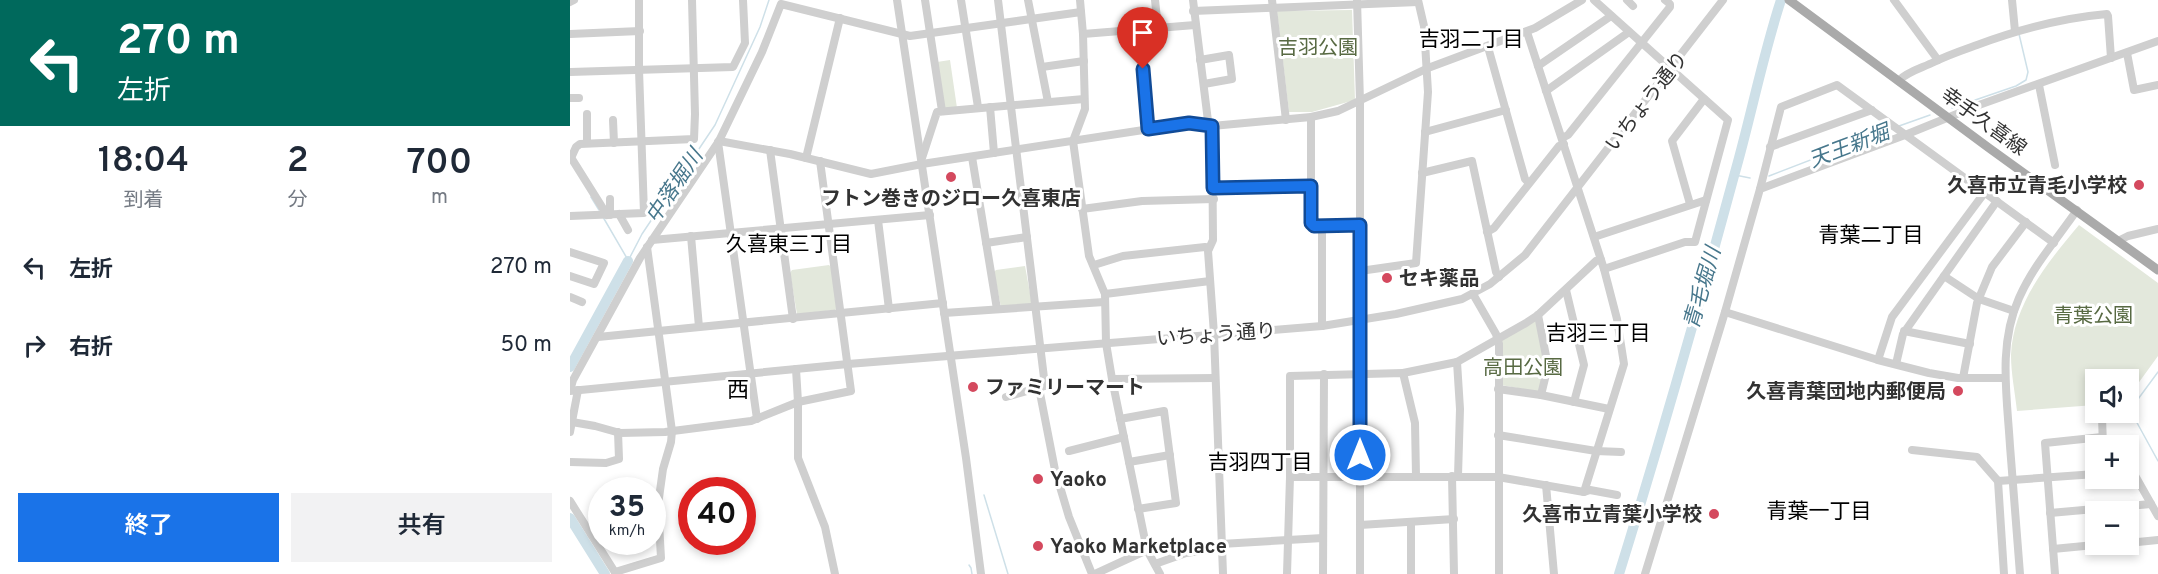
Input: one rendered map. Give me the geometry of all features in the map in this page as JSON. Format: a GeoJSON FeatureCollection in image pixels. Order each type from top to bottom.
{"type":"FeatureCollection","features":[{"type":"Feature","properties":{"kind":"main road","name":"幸手久喜線"},"geometry":{"type":"LineString","coordinates":[[1789,0],[2158,270]]}},
{"type":"Feature","properties":{"kind":"street"},"geometry":{"type":"LineString","coordinates":[[570,216],[644,213],[639,0]]}},
{"type":"Feature","properties":{"kind":"street"},"geometry":{"type":"LineString","coordinates":[[606,215],[571,157],[580,144],[694,140],[692,0]]}},
{"type":"Feature","properties":{"kind":"street"},"geometry":{"type":"LineString","coordinates":[[570,72],[733,67],[745,43],[743,0]]}},
{"type":"Feature","properties":{"kind":"street"},"geometry":{"type":"LineString","coordinates":[[897,0],[981,574]]}},
{"type":"Feature","properties":{"kind":"street"},"geometry":{"type":"LineString","coordinates":[[925,0],[942,111]]}},
{"type":"Feature","properties":{"kind":"street"},"geometry":{"type":"LineString","coordinates":[[961,0],[978,107]]}},
{"type":"Feature","properties":{"kind":"street"},"geometry":{"type":"LineString","coordinates":[[998,0],[1045,386],[1006,397]]}},
{"type":"Feature","properties":{"kind":"street"},"geometry":{"type":"LineString","coordinates":[[1028,0],[1048,102]]}},
{"type":"Feature","properties":{"kind":"street"},"geometry":{"type":"LineString","coordinates":[[1080,0],[1084,109],[1073,141],[1082,209],[1089,256],[1104,298],[1106,343],[1138,509],[1147,550],[1160,574]]}},
{"type":"Feature","properties":{"kind":"street"},"geometry":{"type":"LineString","coordinates":[[1155,0],[1158,28]]}},
{"type":"Feature","properties":{"kind":"street"},"geometry":{"type":"LineString","coordinates":[[1192,0],[1208,121],[1212,126],[1213,240],[1209,248],[1223,574]]}},
{"type":"Feature","properties":{"kind":"street"},"geometry":{"type":"LineString","coordinates":[[718,142],[790,154],[871,174],[921,162],[972,157],[1189,123],[1212,126],[1311,117],[1338,111],[1428,68],[1527,32],[1582,0]]}},
{"type":"Feature","properties":{"kind":"street"},"geometry":{"type":"LineString","coordinates":[[1594,0],[1728,120],[1695,242],[1685,242],[1604,269]]}},
{"type":"Feature","properties":{"kind":"street"},"geometry":{"type":"LineString","coordinates":[[1627,0],[1633,6]]}},
{"type":"Feature","properties":{"kind":"street"},"geometry":{"type":"LineString","coordinates":[[1487,232],[1494,228],[1671,6],[1665,0]]}},
{"type":"Feature","properties":{"kind":"street","name":"いちょう通り"},"geometry":{"type":"LineString","coordinates":[[574,390],[848,364],[1322,326],[1435,306],[1473,294],[1526,255],[1723,0]]}},
{"type":"Feature","properties":{"kind":"street"},"geometry":{"type":"LineString","coordinates":[[1894,0],[1938,60]]}},
{"type":"Feature","properties":{"kind":"street"},"geometry":{"type":"LineString","coordinates":[[2012,0],[2017,30]]}},
{"type":"Feature","properties":{"kind":"street"},"geometry":{"type":"LineString","coordinates":[[1193,11],[1230,4],[1418,1],[1424,26],[1428,68],[1416,262],[1360,272]]}},
{"type":"Feature","properties":{"kind":"street"},"geometry":{"type":"LineString","coordinates":[[570,432],[573,380],[647,247],[718,142],[762,52],[781,4],[795,3],[840,18],[910,36],[1081,12]]}},
{"type":"Feature","properties":{"kind":"street"},"geometry":{"type":"LineString","coordinates":[[1357,3],[1360,101],[1360,574]]}},
{"type":"Feature","properties":{"kind":"street"},"geometry":{"type":"LineString","coordinates":[[1272,4],[1286,120]]}},
{"type":"Feature","properties":{"kind":"street"},"geometry":{"type":"LineString","coordinates":[[1898,81],[1905,75],[1938,60],[2017,30],[2069,18],[2106,14],[2111,58]]}},
{"type":"Feature","properties":{"kind":"street"},"geometry":{"type":"LineString","coordinates":[[1538,66],[1611,16]]}},
{"type":"Feature","properties":{"kind":"street"},"geometry":{"type":"LineString","coordinates":[[806,158],[840,18]]}},
{"type":"Feature","properties":{"kind":"street"},"geometry":{"type":"LineString","coordinates":[[1083,34],[1195,25]]}},
{"type":"Feature","properties":{"kind":"street"},"geometry":{"type":"LineString","coordinates":[[1139,30],[1148,129]]}},
{"type":"Feature","properties":{"kind":"street"},"geometry":{"type":"LineString","coordinates":[[570,34],[640,32]]}},
{"type":"Feature","properties":{"kind":"street"},"geometry":{"type":"LineString","coordinates":[[1527,32],[1604,269],[1617,319],[1624,364],[1584,492]]}},
{"type":"Feature","properties":{"kind":"street"},"geometry":{"type":"LineString","coordinates":[[1546,91],[1629,32]]}},
{"type":"Feature","properties":{"kind":"street"},"geometry":{"type":"LineString","coordinates":[[1760,189],[1903,133],[2158,40]]}},
{"type":"Feature","properties":{"kind":"street"},"geometry":{"type":"LineString","coordinates":[[1488,47],[1525,179],[1529,183]]}},
{"type":"Feature","properties":{"kind":"street"},"geometry":{"type":"LineString","coordinates":[[2127,52],[2134,90],[2158,86]]}},
{"type":"Feature","properties":{"kind":"street"},"geometry":{"type":"LineString","coordinates":[[1200,60],[1229,55],[1232,79],[1204,84]]}},
{"type":"Feature","properties":{"kind":"street"},"geometry":{"type":"LineString","coordinates":[[1042,68],[1084,61]]}},
{"type":"Feature","properties":{"kind":"street"},"geometry":{"type":"LineString","coordinates":[[1645,574],[1725,312],[1781,107],[1837,85],[2054,243]]}},
{"type":"Feature","properties":{"kind":"street"},"geometry":{"type":"LineString","coordinates":[[2039,85],[2055,165]]}},
{"type":"Feature","properties":{"kind":"street"},"geometry":{"type":"LineString","coordinates":[[921,162],[937,112],[1084,99]]}},
{"type":"Feature","properties":{"kind":"street"},"geometry":{"type":"LineString","coordinates":[[1690,204],[1672,141],[1704,99]]}},
{"type":"Feature","properties":{"kind":"street"},"geometry":{"type":"LineString","coordinates":[[990,107],[994,153]]}},
{"type":"Feature","properties":{"kind":"street"},"geometry":{"type":"LineString","coordinates":[[1425,132],[1506,110]]}},
{"type":"Feature","properties":{"kind":"street"},"geometry":{"type":"LineString","coordinates":[[1770,147],[1872,110]]}},
{"type":"Feature","properties":{"kind":"street"},"geometry":{"type":"LineString","coordinates":[[587,114],[587,144]]}},
{"type":"Feature","properties":{"kind":"street"},"geometry":{"type":"LineString","coordinates":[[1311,117],[1311,223],[1314,226],[1360,225]]}},
{"type":"Feature","properties":{"kind":"street"},"geometry":{"type":"LineString","coordinates":[[613,120],[614,143]]}},
{"type":"Feature","properties":{"kind":"street"},"geometry":{"type":"LineString","coordinates":[[718,142],[757,419]]}},
{"type":"Feature","properties":{"kind":"street"},"geometry":{"type":"LineString","coordinates":[[770,150],[793,318]]}},
{"type":"Feature","properties":{"kind":"street"},"geometry":{"type":"LineString","coordinates":[[972,157],[997,309]]}},
{"type":"Feature","properties":{"kind":"street"},"geometry":{"type":"LineString","coordinates":[[572,422],[618,432],[672,431],[751,421],[798,402],[851,391],[820,161]]}},
{"type":"Feature","properties":{"kind":"street"},"geometry":{"type":"LineString","coordinates":[[1422,173],[1472,161],[1499,277]]}},
{"type":"Feature","properties":{"kind":"street"},"geometry":{"type":"LineString","coordinates":[[1213,188],[1311,186]]}},
{"type":"Feature","properties":{"kind":"street"},"geometry":{"type":"LineString","coordinates":[[1878,360],[1892,318],[1985,192]]}},
{"type":"Feature","properties":{"kind":"street"},"geometry":{"type":"LineString","coordinates":[[606,215],[610,199]]}},
{"type":"Feature","properties":{"kind":"street"},"geometry":{"type":"LineString","coordinates":[[1082,209],[1143,201],[1214,199]]}},
{"type":"Feature","properties":{"kind":"street"},"geometry":{"type":"LineString","coordinates":[[1594,237],[1706,200]]}},
{"type":"Feature","properties":{"kind":"street"},"geometry":{"type":"LineString","coordinates":[[1896,364],[1904,332],[1997,201]]}},
{"type":"Feature","properties":{"kind":"street"},"geometry":{"type":"LineString","coordinates":[[2020,574],[2005,378],[2006,343],[2014,311],[2033,271],[2077,210]]}},
{"type":"Feature","properties":{"kind":"street"},"geometry":{"type":"LineString","coordinates":[[619,214],[628,230]]}},
{"type":"Feature","properties":{"kind":"street"},"geometry":{"type":"LineString","coordinates":[[652,240],[930,215]]}},
{"type":"Feature","properties":{"kind":"street"},"geometry":{"type":"LineString","coordinates":[[878,220],[890,309]]}},
{"type":"Feature","properties":{"kind":"street"},"geometry":{"type":"LineString","coordinates":[[1964,378],[1978,299],[1992,267],[2026,222]]}},
{"type":"Feature","properties":{"kind":"street"},"geometry":{"type":"LineString","coordinates":[[1322,226],[1322,326]]}},
{"type":"Feature","properties":{"kind":"street"},"geometry":{"type":"LineString","coordinates":[[2118,241],[2127,236],[2158,229]]}},
{"type":"Feature","properties":{"kind":"street"},"geometry":{"type":"LineString","coordinates":[[691,236],[699,327]]}},
{"type":"Feature","properties":{"kind":"street"},"geometry":{"type":"LineString","coordinates":[[986,243],[1027,237]]}},
{"type":"Feature","properties":{"kind":"street"},"geometry":{"type":"LineString","coordinates":[[647,247],[672,431],[662,477]]}},
{"type":"Feature","properties":{"kind":"street"},"geometry":{"type":"LineString","coordinates":[[1094,265],[1124,256],[1209,248]]}},
{"type":"Feature","properties":{"kind":"street"},"geometry":{"type":"LineString","coordinates":[[570,252],[604,263],[594,284],[570,276]]}},
{"type":"Feature","properties":{"kind":"street"},"geometry":{"type":"LineString","coordinates":[[1287,574],[1290,376],[1403,374],[1457,362],[1538,315],[1596,261],[1601,260]]}},
{"type":"Feature","properties":{"kind":"street"},"geometry":{"type":"LineString","coordinates":[[1944,276],[1978,299],[2014,311]]}},
{"type":"Feature","properties":{"kind":"street"},"geometry":{"type":"LineString","coordinates":[[944,314],[1036,308],[1210,281]]}},
{"type":"Feature","properties":{"kind":"street"},"geometry":{"type":"LineString","coordinates":[[1566,290],[1584,365],[1574,402]]}},
{"type":"Feature","properties":{"kind":"street"},"geometry":{"type":"LineString","coordinates":[[1473,294],[1498,338],[1499,574]]}},
{"type":"Feature","properties":{"kind":"street"},"geometry":{"type":"LineString","coordinates":[[570,297],[582,302]]}},
{"type":"Feature","properties":{"kind":"street"},"geometry":{"type":"LineString","coordinates":[[598,337],[943,303]]}},
{"type":"Feature","properties":{"kind":"street"},"geometry":{"type":"LineString","coordinates":[[1725,312],[1878,360],[1944,376],[2005,378]]}},
{"type":"Feature","properties":{"kind":"street"},"geometry":{"type":"LineString","coordinates":[[1538,315],[1548,366],[1541,395]]}},
{"type":"Feature","properties":{"kind":"street"},"geometry":{"type":"LineString","coordinates":[[1904,332],[1970,344]]}},
{"type":"Feature","properties":{"kind":"street"},"geometry":{"type":"LineString","coordinates":[[1454,574],[1455,476],[1460,409],[1457,362]]}},
{"type":"Feature","properties":{"kind":"street"},"geometry":{"type":"LineString","coordinates":[[796,369],[798,458],[825,527],[835,574]]}},
{"type":"Feature","properties":{"kind":"street"},"geometry":{"type":"LineString","coordinates":[[1323,574],[1324,374]]}},
{"type":"Feature","properties":{"kind":"street"},"geometry":{"type":"LineString","coordinates":[[1403,374],[1415,423],[1416,476]]}},
{"type":"Feature","properties":{"kind":"street"},"geometry":{"type":"LineString","coordinates":[[1112,379],[1215,378]]}},
{"type":"Feature","properties":{"kind":"street"},"geometry":{"type":"LineString","coordinates":[[1038,388],[1055,470],[1069,517],[1093,574],[1147,550]]}},
{"type":"Feature","properties":{"kind":"street"},"geometry":{"type":"LineString","coordinates":[[1498,389],[1609,409]]}},
{"type":"Feature","properties":{"kind":"street"},"geometry":{"type":"LineString","coordinates":[[1120,419],[1164,411],[1176,503],[1138,509]]}},
{"type":"Feature","properties":{"kind":"street"},"geometry":{"type":"LineString","coordinates":[[570,462],[606,462],[618,459],[618,432]]}},
{"type":"Feature","properties":{"kind":"street"},"geometry":{"type":"LineString","coordinates":[[1498,435],[1596,452],[1621,452]]}},
{"type":"Feature","properties":{"kind":"street"},"geometry":{"type":"LineString","coordinates":[[1069,451],[1124,437]]}},
{"type":"Feature","properties":{"kind":"street"},"geometry":{"type":"LineString","coordinates":[[2055,574],[2045,443],[2085,442]]}},
{"type":"Feature","properties":{"kind":"street"},"geometry":{"type":"LineString","coordinates":[[1912,450],[1977,457],[1998,481],[2004,574]]}},
{"type":"Feature","properties":{"kind":"street"},"geometry":{"type":"LineString","coordinates":[[1129,462],[1170,455]]}},
{"type":"Feature","properties":{"kind":"street"},"geometry":{"type":"LineString","coordinates":[[1998,481],[2085,475]]}},
{"type":"Feature","properties":{"kind":"street"},"geometry":{"type":"LineString","coordinates":[[1290,477],[1498,477],[1584,492],[1590,490],[1617,495]]}},
{"type":"Feature","properties":{"kind":"street"},"geometry":{"type":"LineString","coordinates":[[2139,483],[2158,516]]}},
{"type":"Feature","properties":{"kind":"street"},"geometry":{"type":"LineString","coordinates":[[1546,485],[1554,574]]}},
{"type":"Feature","properties":{"kind":"street"},"geometry":{"type":"LineString","coordinates":[[570,501],[588,529]]}},
{"type":"Feature","properties":{"kind":"street"},"geometry":{"type":"LineString","coordinates":[[2050,513],[2151,504]]}},
{"type":"Feature","properties":{"kind":"street"},"geometry":{"type":"LineString","coordinates":[[1360,525],[1454,519]]}},
{"type":"Feature","properties":{"kind":"street"},"geometry":{"type":"LineString","coordinates":[[1411,522],[1411,574]]}},
{"type":"Feature","properties":{"kind":"street"},"geometry":{"type":"LineString","coordinates":[[1155,564],[1221,546],[1323,538]]}},
{"type":"Feature","properties":{"kind":"street"},"geometry":{"type":"LineString","coordinates":[[2139,542],[2158,540]]}},
{"type":"Feature","properties":{"kind":"street"},"geometry":{"type":"LineString","coordinates":[[2053,549],[2085,546]]}},
{"type":"Feature","properties":{"kind":"street"},"geometry":{"type":"LineString","coordinates":[[604,555],[616,573],[662,558],[662,555]]}},
{"type":"Feature","properties":{"kind":"green space","name":"吉羽公園"},"geometry":{"type":"Polygon","coordinates":[[[1352,10],[1355,100],[1312,112],[1289,112],[1277,11],[1352,10]]]}},
{"type":"Feature","properties":{"kind":"green space"},"geometry":{"type":"Polygon","coordinates":[[[950,60],[957,108],[944,109],[937,62],[950,60]]]}},
{"type":"Feature","properties":{"kind":"green space","name":"青葉公園"},"geometry":{"type":"Polygon","coordinates":[[[2079,225],[2158,283],[2158,356],[2139,382],[2139,369],[2085,369],[2085,406],[2017,411],[2012,376],[2013,336],[2025,301],[2056,254],[2079,225]]]}},
{"type":"Feature","properties":{"kind":"green space"},"geometry":{"type":"Polygon","coordinates":[[[829,265],[837,308],[797,314],[790,273],[792,270],[829,265]]]}},
{"type":"Feature","properties":{"kind":"green space"},"geometry":{"type":"Polygon","coordinates":[[[1025,266],[1032,304],[1001,307],[994,272],[1025,266]]]}},
{"type":"Feature","properties":{"kind":"green space","name":"高田公園"},"geometry":{"type":"Polygon","coordinates":[[[1537,319],[1547,366],[1539,392],[1501,385],[1502,338],[1537,319]]]}},
{"type":"Feature","properties":{"kind":"waterway","name":"中落堀川"},"geometry":{"type":"LineString","coordinates":[[628,261],[642,234],[715,125],[760,27],[769,0]]}},
{"type":"Feature","properties":{"kind":"waterway","name":"青毛堀川"},"geometry":{"type":"LineString","coordinates":[[1619,574],[1693,326],[1781,0]]}},
{"type":"Feature","properties":{"kind":"waterway","name":"天王新堀"},"geometry":{"type":"LineString","coordinates":[[1952,108],[2016,86],[2026,80],[2028,72],[2019,34]]}},
{"type":"Feature","properties":{"kind":"waterway","name":"天王新堀"},"geometry":{"type":"LineString","coordinates":[[1899,126],[1930,115]]}},
{"type":"Feature","properties":{"kind":"waterway","name":"天王新堀"},"geometry":{"type":"LineString","coordinates":[[1769,176],[1891,129]]}},
{"type":"Feature","properties":{"kind":"waterway"},"geometry":{"type":"LineString","coordinates":[[1735,175],[1750,178]]}},
{"type":"Feature","properties":{"kind":"waterway"},"geometry":{"type":"LineString","coordinates":[[591,197],[599,210]]}},
{"type":"Feature","properties":{"kind":"waterway"},"geometry":{"type":"LineString","coordinates":[[603,217],[628,260]]}},
{"type":"Feature","properties":{"kind":"waterway","name":"中落堀川"},"geometry":{"type":"LineString","coordinates":[[570,367],[628,261]]}},
{"type":"Feature","properties":{"kind":"waterway"},"geometry":{"type":"LineString","coordinates":[[2158,372],[2130,410],[2158,461]]}},
{"type":"Feature","properties":{"kind":"waterway"},"geometry":{"type":"LineString","coordinates":[[984,495],[1008,574]]}},
{"type":"Feature","properties":{"kind":"waterway","name":"中落堀川"},"geometry":{"type":"LineString","coordinates":[[570,518],[605,574]]}},
{"type":"Feature","properties":{"kind":"waterway"},"geometry":{"type":"LineString","coordinates":[[1082,540],[1089,558]]}},
{"type":"Feature","properties":{"kind":"waterway"},"geometry":{"type":"LineString","coordinates":[[969,565],[972,574]]}},
{"type":"Feature","properties":{"kind":"place","name":"フトン巻きのジロー久喜東店"},"geometry":{"type":"Point","coordinates":[951,177]}},
{"type":"Feature","properties":{"kind":"place","name":"久喜市立青毛小学校"},"geometry":{"type":"Point","coordinates":[2139,185]}},
{"type":"Feature","properties":{"kind":"place","name":"セキ薬品"},"geometry":{"type":"Point","coordinates":[1387,278]}},
{"type":"Feature","properties":{"kind":"place","name":"ファミリーマート"},"geometry":{"type":"Point","coordinates":[973,387]}},
{"type":"Feature","properties":{"kind":"place","name":"久喜青葉団地内郵便局"},"geometry":{"type":"Point","coordinates":[1958,391]}},
{"type":"Feature","properties":{"kind":"place","name":"Yaoko"},"geometry":{"type":"Point","coordinates":[1038,479]}},
{"type":"Feature","properties":{"kind":"place","name":"久喜市立青葉小学校"},"geometry":{"type":"Point","coordinates":[1714,514]}},
{"type":"Feature","properties":{"kind":"place","name":"Yaoko Marketplace"},"geometry":{"type":"Point","coordinates":[1038,546]}},
{"type":"Feature","properties":{"kind":"district","name":"吉羽二丁目"},"geometry":{"type":"Point","coordinates":[1471,39]}},
{"type":"Feature","properties":{"kind":"district","name":"青葉二丁目"},"geometry":{"type":"Point","coordinates":[1871,235]}},
{"type":"Feature","properties":{"kind":"district","name":"久喜東三丁目"},"geometry":{"type":"Point","coordinates":[789,244]}},
{"type":"Feature","properties":{"kind":"district","name":"吉羽三丁目"},"geometry":{"type":"Point","coordinates":[1598,333]}},
{"type":"Feature","properties":{"kind":"district","name":"西"},"geometry":{"type":"Point","coordinates":[738,389]}},
{"type":"Feature","properties":{"kind":"district","name":"吉羽四丁目"},"geometry":{"type":"Point","coordinates":[1260,462]}},
{"type":"Feature","properties":{"kind":"district","name":"青葉一丁目"},"geometry":{"type":"Point","coordinates":[1819,511]}},
{"type":"Feature","properties":{"kind":"route"},"geometry":{"type":"LineString","coordinates":[[1143,69],[1148,129],[1189,123],[1212,126],[1213,188],[1311,186],[1311,223],[1314,226],[1360,225],[1360,455]]}}]}
